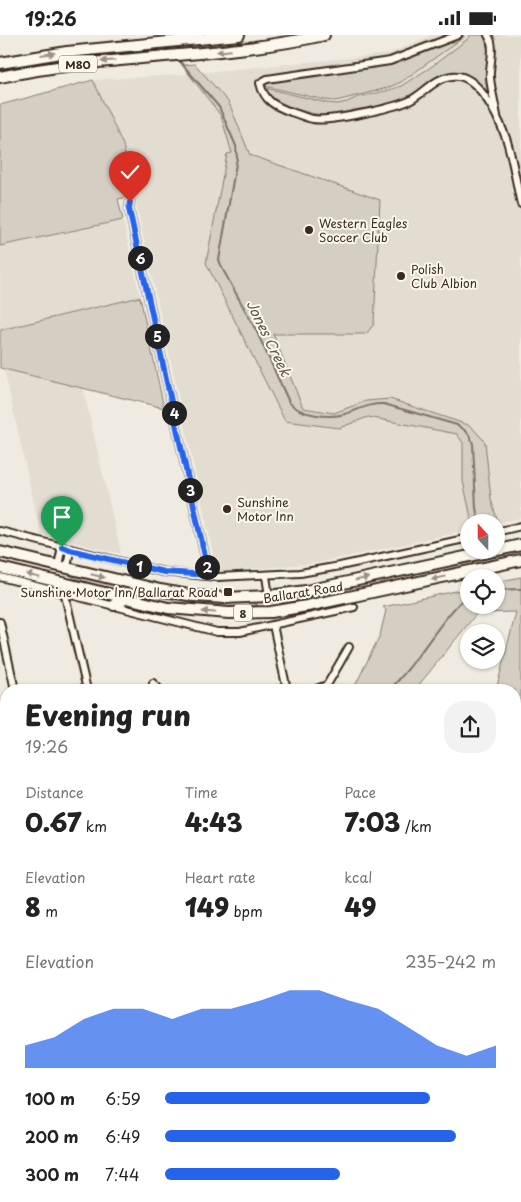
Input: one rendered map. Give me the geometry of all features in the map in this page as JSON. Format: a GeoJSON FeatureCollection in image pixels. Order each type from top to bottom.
{"type":"FeatureCollection","features":[{"type":"Feature","properties":{"kind":"highway","name":"M80"},"geometry":{"type":"LineString","coordinates":[[0,63],[48,54],[239,35]]}},
{"type":"Feature","properties":{"kind":"highway","name":"M80"},"geometry":{"type":"LineString","coordinates":[[0,77],[68,65],[266,46],[324,35]]}},
{"type":"Feature","properties":{"kind":"highway","name":"Ballarat Road"},"geometry":{"type":"LineString","coordinates":[[0,552],[160,590],[186,595],[225,598],[269,596],[328,586],[521,545]]}},
{"type":"Feature","properties":{"kind":"highway","name":"Ballarat Road"},"geometry":{"type":"LineString","coordinates":[[0,568],[66,591],[126,599],[168,608],[207,612],[271,611],[314,605],[521,560]]}},
{"type":"Feature","properties":{"kind":"highway"},"geometry":{"type":"LineString","coordinates":[[62,567],[66,591]]}},
{"type":"Feature","properties":{"kind":"highway"},"geometry":{"type":"LineString","coordinates":[[269,596],[271,611]]}},
{"type":"Feature","properties":{"kind":"highway"},"geometry":{"type":"LineString","coordinates":[[114,605],[126,599],[134,612]]}},
{"type":"Feature","properties":{"kind":"street"},"geometry":{"type":"LineString","coordinates":[[458,35],[390,61],[267,79],[260,83],[261,91],[273,105],[312,119],[330,120],[398,105],[411,100],[431,84],[450,76],[460,76],[469,79],[479,89],[506,138],[521,205]]}},
{"type":"Feature","properties":{"kind":"street"},"geometry":{"type":"LineString","coordinates":[[488,35],[491,50],[490,76],[498,122]]}},
{"type":"Feature","properties":{"kind":"street"},"geometry":{"type":"LineString","coordinates":[[130,202],[129,209],[209,575]]}},
{"type":"Feature","properties":{"kind":"street"},"geometry":{"type":"LineString","coordinates":[[505,529],[521,526]]}},
{"type":"Feature","properties":{"kind":"street","name":"Ballarat Road"},"geometry":{"type":"LineString","coordinates":[[0,531],[164,572],[218,577],[266,576],[340,567],[460,540]]}},
{"type":"Feature","properties":{"kind":"street"},"geometry":{"type":"LineString","coordinates":[[62,547],[62,567]]}},
{"type":"Feature","properties":{"kind":"street"},"geometry":{"type":"LineString","coordinates":[[62,567],[70,550]]}},
{"type":"Feature","properties":{"kind":"street"},"geometry":{"type":"LineString","coordinates":[[266,576],[269,596]]}},
{"type":"Feature","properties":{"kind":"street","name":"Ballarat Road"},"geometry":{"type":"LineString","coordinates":[[0,577],[66,591],[134,612],[216,632],[240,632],[354,607]]}},
{"type":"Feature","properties":{"kind":"street"},"geometry":{"type":"LineString","coordinates":[[66,591],[86,684]]}},
{"type":"Feature","properties":{"kind":"street"},"geometry":{"type":"LineString","coordinates":[[0,622],[13,684]]}},
{"type":"Feature","properties":{"kind":"street"},"geometry":{"type":"LineString","coordinates":[[273,625],[286,684]]}},
{"type":"Feature","properties":{"kind":"street"},"geometry":{"type":"LineString","coordinates":[[329,684],[349,647]]}},
{"type":"Feature","properties":{"kind":"shaded area"},"geometry":{"type":"Polygon","coordinates":[[[432,35],[521,35],[521,518],[505,521],[505,514],[460,514],[460,532],[317,563],[217,571],[123,145],[93,80],[177,75],[388,54],[432,35]]]}},
{"type":"Feature","properties":{"kind":"shaded area"},"geometry":{"type":"Polygon","coordinates":[[[456,35],[463,35],[464,37],[401,82],[387,88],[335,101],[265,86],[266,82],[377,63],[456,35]]]}},
{"type":"Feature","properties":{"kind":"shaded area"},"geometry":{"type":"Polygon","coordinates":[[[470,35],[488,35],[490,39],[493,104],[465,75],[433,81],[410,95],[385,106],[327,116],[280,104],[271,99],[265,90],[266,88],[327,103],[347,102],[358,97],[401,86],[431,67],[469,38],[470,35]]]}},
{"type":"Feature","properties":{"kind":"shaded area","name":"Western Eagles Soccer Club"},"geometry":{"type":"Polygon","coordinates":[[[195,64],[229,103],[250,155],[380,200],[374,324],[366,334],[273,334],[303,408],[334,413],[366,401],[390,399],[471,426],[485,442],[491,499],[495,514],[470,514],[463,481],[463,443],[457,434],[368,417],[339,428],[285,421],[206,263],[227,154],[232,153],[221,116],[182,65],[195,64]]]}},
{"type":"Feature","properties":{"kind":"shaded area"},"geometry":{"type":"Polygon","coordinates":[[[93,80],[123,145],[134,196],[118,199],[123,220],[0,246],[0,105],[93,80]]]}},
{"type":"Feature","properties":{"kind":"shaded area"},"geometry":{"type":"Polygon","coordinates":[[[123,220],[140,297],[0,330],[0,246],[123,220]]]}},
{"type":"Feature","properties":{"kind":"shaded area"},"geometry":{"type":"Polygon","coordinates":[[[140,297],[164,408],[0,368],[0,330],[140,297]]]}},
{"type":"Feature","properties":{"kind":"shaded area"},"geometry":{"type":"Polygon","coordinates":[[[4,369],[83,388],[121,554],[41,535],[4,369]]]}},
{"type":"Feature","properties":{"kind":"shaded area"},"geometry":{"type":"Polygon","coordinates":[[[521,548],[521,555],[505,559],[505,551],[521,548]]]}},
{"type":"Feature","properties":{"kind":"shaded area"},"geometry":{"type":"Polygon","coordinates":[[[469,559],[503,559],[403,581],[284,603],[277,602],[291,597],[469,559]]]}},
{"type":"Feature","properties":{"kind":"shaded area"},"geometry":{"type":"Polygon","coordinates":[[[69,574],[247,601],[258,605],[236,608],[213,608],[164,602],[116,591],[72,577],[69,574]]]}},
{"type":"Feature","properties":{"kind":"shaded area"},"geometry":{"type":"Polygon","coordinates":[[[521,577],[521,684],[498,684],[501,669],[505,669],[505,655],[516,612],[505,612],[505,580],[521,577]]]}},
{"type":"Feature","properties":{"kind":"shaded area"},"geometry":{"type":"Polygon","coordinates":[[[460,590],[460,614],[476,614],[468,624],[460,624],[460,634],[420,684],[356,684],[380,635],[386,610],[383,607],[460,590]]]}},
{"type":"Feature","properties":{"kind":"waterway","name":"Jones Creek"},"geometry":{"type":"LineString","coordinates":[[177,58],[219,107],[236,146],[237,158],[219,260],[256,330],[289,402],[300,410],[324,416],[345,414],[369,406],[384,404],[457,425],[469,435],[473,444],[477,514]]}},
{"type":"Feature","properties":{"kind":"waterway"},"geometry":{"type":"LineString","coordinates":[[505,590],[521,589]]}},
{"type":"Feature","properties":{"kind":"waterway"},"geometry":{"type":"LineString","coordinates":[[395,684],[460,602]]}},
{"type":"Feature","properties":{"kind":"waterway"},"geometry":{"type":"LineString","coordinates":[[521,767],[521,798]]}},
{"type":"Feature","properties":{"kind":"place","name":"Western Eagles Soccer Club"},"geometry":{"type":"Point","coordinates":[309,230]}},
{"type":"Feature","properties":{"kind":"place","name":"Polish Club Albion"},"geometry":{"type":"Point","coordinates":[401,276]}},
{"type":"Feature","properties":{"kind":"place","name":"Sunshine Motor Inn"},"geometry":{"type":"Point","coordinates":[227,509]}},
{"type":"Feature","properties":{"kind":"place","name":"Sunshine Motor Inn/Ballarat Road"},"geometry":{"type":"Point","coordinates":[228,592]}},
{"type":"Feature","properties":{"kind":"route"},"geometry":{"type":"LineString","coordinates":[[62,547],[164,572],[209,575],[129,209],[130,202]]}}]}
